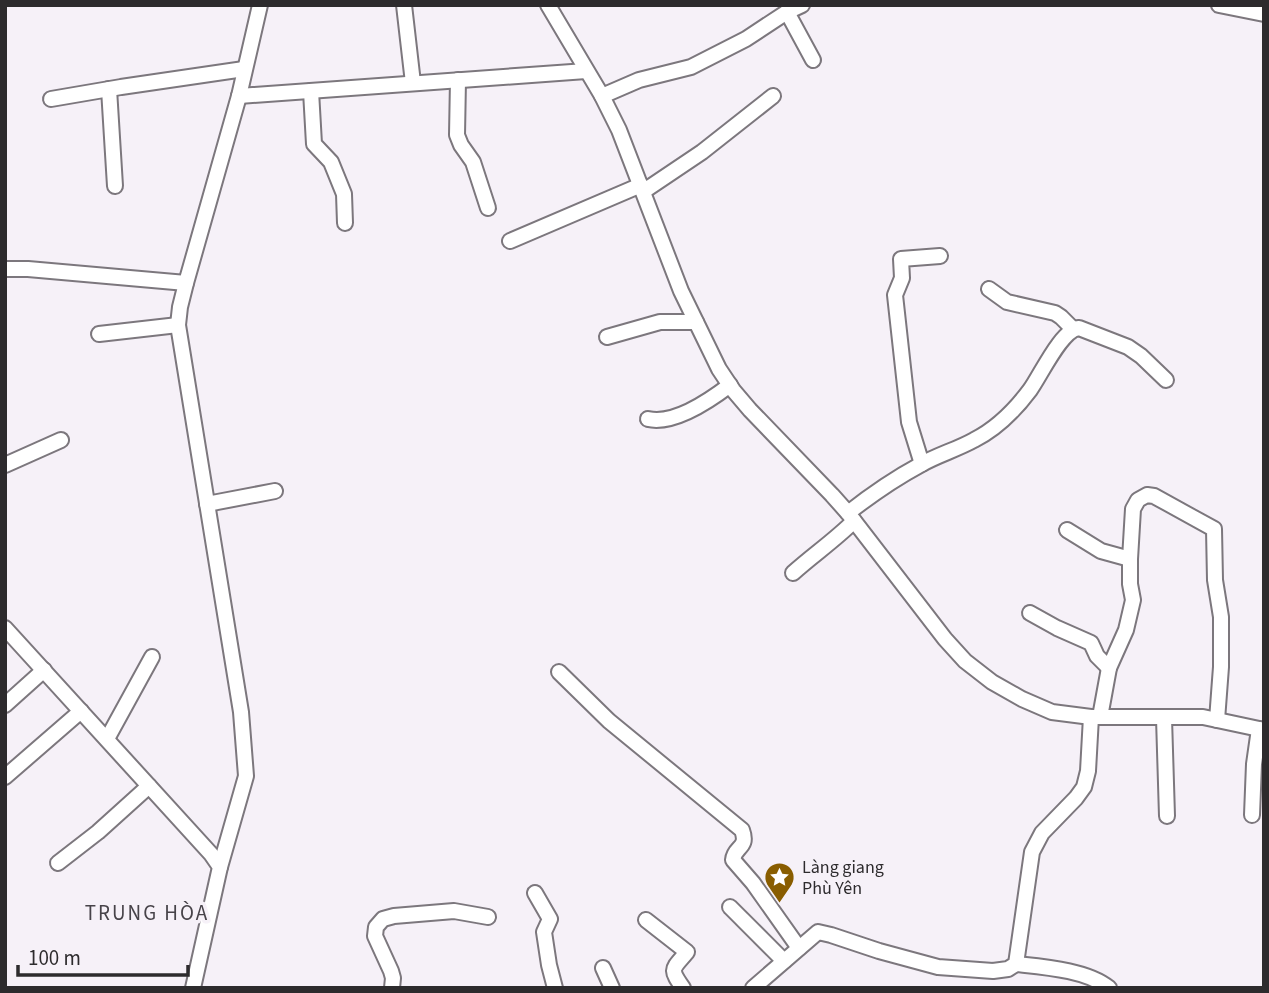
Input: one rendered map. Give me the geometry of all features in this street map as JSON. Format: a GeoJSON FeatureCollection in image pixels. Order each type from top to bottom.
{"type":"FeatureCollection","features":[{"type":"Feature","properties":{"kind":"street"},"geometry":{"type":"LineString","coordinates":[[194,988],[220,867],[246,776],[240,712],[178,325],[186,283],[239,96],[260,5]]}},
{"type":"Feature","properties":{"kind":"street"},"geometry":{"type":"LineString","coordinates":[[404,5],[413,83]]}},
{"type":"Feature","properties":{"kind":"street"},"geometry":{"type":"LineString","coordinates":[[548,5],[619,130],[681,291],[719,369],[750,410],[851,517],[945,639],[965,661],[992,682],[1052,712],[1095,717],[1203,718],[1261,730],[1254,764],[1252,815]]}},
{"type":"Feature","properties":{"kind":"street"},"geometry":{"type":"LineString","coordinates":[[602,96],[639,80],[691,67],[746,39],[802,5]]}},
{"type":"Feature","properties":{"kind":"street"},"geometry":{"type":"LineString","coordinates":[[1219,5],[1264,14]]}},
{"type":"Feature","properties":{"kind":"street"},"geometry":{"type":"LineString","coordinates":[[787,12],[813,60]]}},
{"type":"Feature","properties":{"kind":"street"},"geometry":{"type":"LineString","coordinates":[[51,99],[244,69]]}},
{"type":"Feature","properties":{"kind":"street"},"geometry":{"type":"LineString","coordinates":[[239,96],[586,71]]}},
{"type":"Feature","properties":{"kind":"street"},"geometry":{"type":"LineString","coordinates":[[458,80],[457,135],[473,162],[488,208]]}},
{"type":"Feature","properties":{"kind":"street"},"geometry":{"type":"LineString","coordinates":[[108,89],[115,186]]}},
{"type":"Feature","properties":{"kind":"street"},"geometry":{"type":"LineString","coordinates":[[312,91],[314,144],[331,162],[344,194],[345,223]]}},
{"type":"Feature","properties":{"kind":"street"},"geometry":{"type":"LineString","coordinates":[[510,241],[642,188],[702,152],[774,96]]}},
{"type":"Feature","properties":{"kind":"street"},"geometry":{"type":"LineString","coordinates":[[922,464],[909,422],[895,295],[902,278],[901,260],[940,256]]}},
{"type":"Feature","properties":{"kind":"street"},"geometry":{"type":"LineString","coordinates":[[5,269],[186,283]]}},
{"type":"Feature","properties":{"kind":"street"},"geometry":{"type":"LineString","coordinates":[[989,289],[1007,302],[1055,313],[1073,329]]}},
{"type":"Feature","properties":{"kind":"street"},"geometry":{"type":"LineString","coordinates":[[607,337],[660,322],[696,322]]}},
{"type":"Feature","properties":{"kind":"street"},"geometry":{"type":"LineString","coordinates":[[99,334],[178,325]]}},
{"type":"Feature","properties":{"kind":"street"},"geometry":{"type":"LineString","coordinates":[[793,573],[838,537],[851,517],[872,494],[922,464],[975,440],[1009,414],[1073,329],[1079,328],[1128,347],[1166,380]]}},
{"type":"Feature","properties":{"kind":"street"},"geometry":{"type":"LineString","coordinates":[[648,419],[657,421],[678,415],[730,385]]}},
{"type":"Feature","properties":{"kind":"street"},"geometry":{"type":"LineString","coordinates":[[5,465],[61,440]]}},
{"type":"Feature","properties":{"kind":"street"},"geometry":{"type":"LineString","coordinates":[[207,504],[275,491]]}},
{"type":"Feature","properties":{"kind":"street"},"geometry":{"type":"LineString","coordinates":[[753,988],[818,932],[938,967],[993,971],[1008,970],[1016,964],[1032,852],[1042,833],[1084,787],[1095,717],[1109,668],[1126,629],[1133,600],[1129,559],[1133,509],[1138,500],[1147,495],[1154,496],[1214,529],[1215,580],[1221,617],[1217,720]]}},
{"type":"Feature","properties":{"kind":"street"},"geometry":{"type":"LineString","coordinates":[[1067,530],[1101,551],[1129,559]]}},
{"type":"Feature","properties":{"kind":"street"},"geometry":{"type":"LineString","coordinates":[[1030,613],[1091,643],[1097,656],[1109,668]]}},
{"type":"Feature","properties":{"kind":"street"},"geometry":{"type":"LineString","coordinates":[[5,628],[220,867]]}},
{"type":"Feature","properties":{"kind":"street"},"geometry":{"type":"LineString","coordinates":[[107,739],[152,657]]}},
{"type":"Feature","properties":{"kind":"street"},"geometry":{"type":"LineString","coordinates":[[5,705],[44,670]]}},
{"type":"Feature","properties":{"kind":"street"},"geometry":{"type":"LineString","coordinates":[[559,672],[609,721],[742,830],[745,839],[733,860],[753,883],[799,948]]}},
{"type":"Feature","properties":{"kind":"street"},"geometry":{"type":"LineString","coordinates":[[5,777],[81,710]]}},
{"type":"Feature","properties":{"kind":"street"},"geometry":{"type":"LineString","coordinates":[[1164,718],[1167,816]]}},
{"type":"Feature","properties":{"kind":"street"},"geometry":{"type":"LineString","coordinates":[[58,863],[98,832],[149,786]]}},
{"type":"Feature","properties":{"kind":"street"},"geometry":{"type":"LineString","coordinates":[[535,893],[550,919],[544,932],[555,988]]}},
{"type":"Feature","properties":{"kind":"street"},"geometry":{"type":"LineString","coordinates":[[730,907],[784,961]]}},
{"type":"Feature","properties":{"kind":"street"},"geometry":{"type":"LineString","coordinates":[[392,988],[391,971],[375,936],[376,927],[383,919],[454,911],[488,917]]}},
{"type":"Feature","properties":{"kind":"street"},"geometry":{"type":"LineString","coordinates":[[646,920],[687,952],[673,968],[673,973],[683,988]]}},
{"type":"Feature","properties":{"kind":"street"},"geometry":{"type":"LineString","coordinates":[[1016,964],[1070,972],[1109,988]]}},
{"type":"Feature","properties":{"kind":"street"},"geometry":{"type":"LineString","coordinates":[[603,968],[612,988]]}},
{"type":"Feature","properties":{"kind":"place","name":"Làng giang Phù Yên"},"geometry":{"type":"Point","coordinates":[779,904]}},
{"type":"Feature","properties":{"kind":"district","name":"TRUNG HÒA"},"geometry":{"type":"Point","coordinates":[147,913]}}]}
